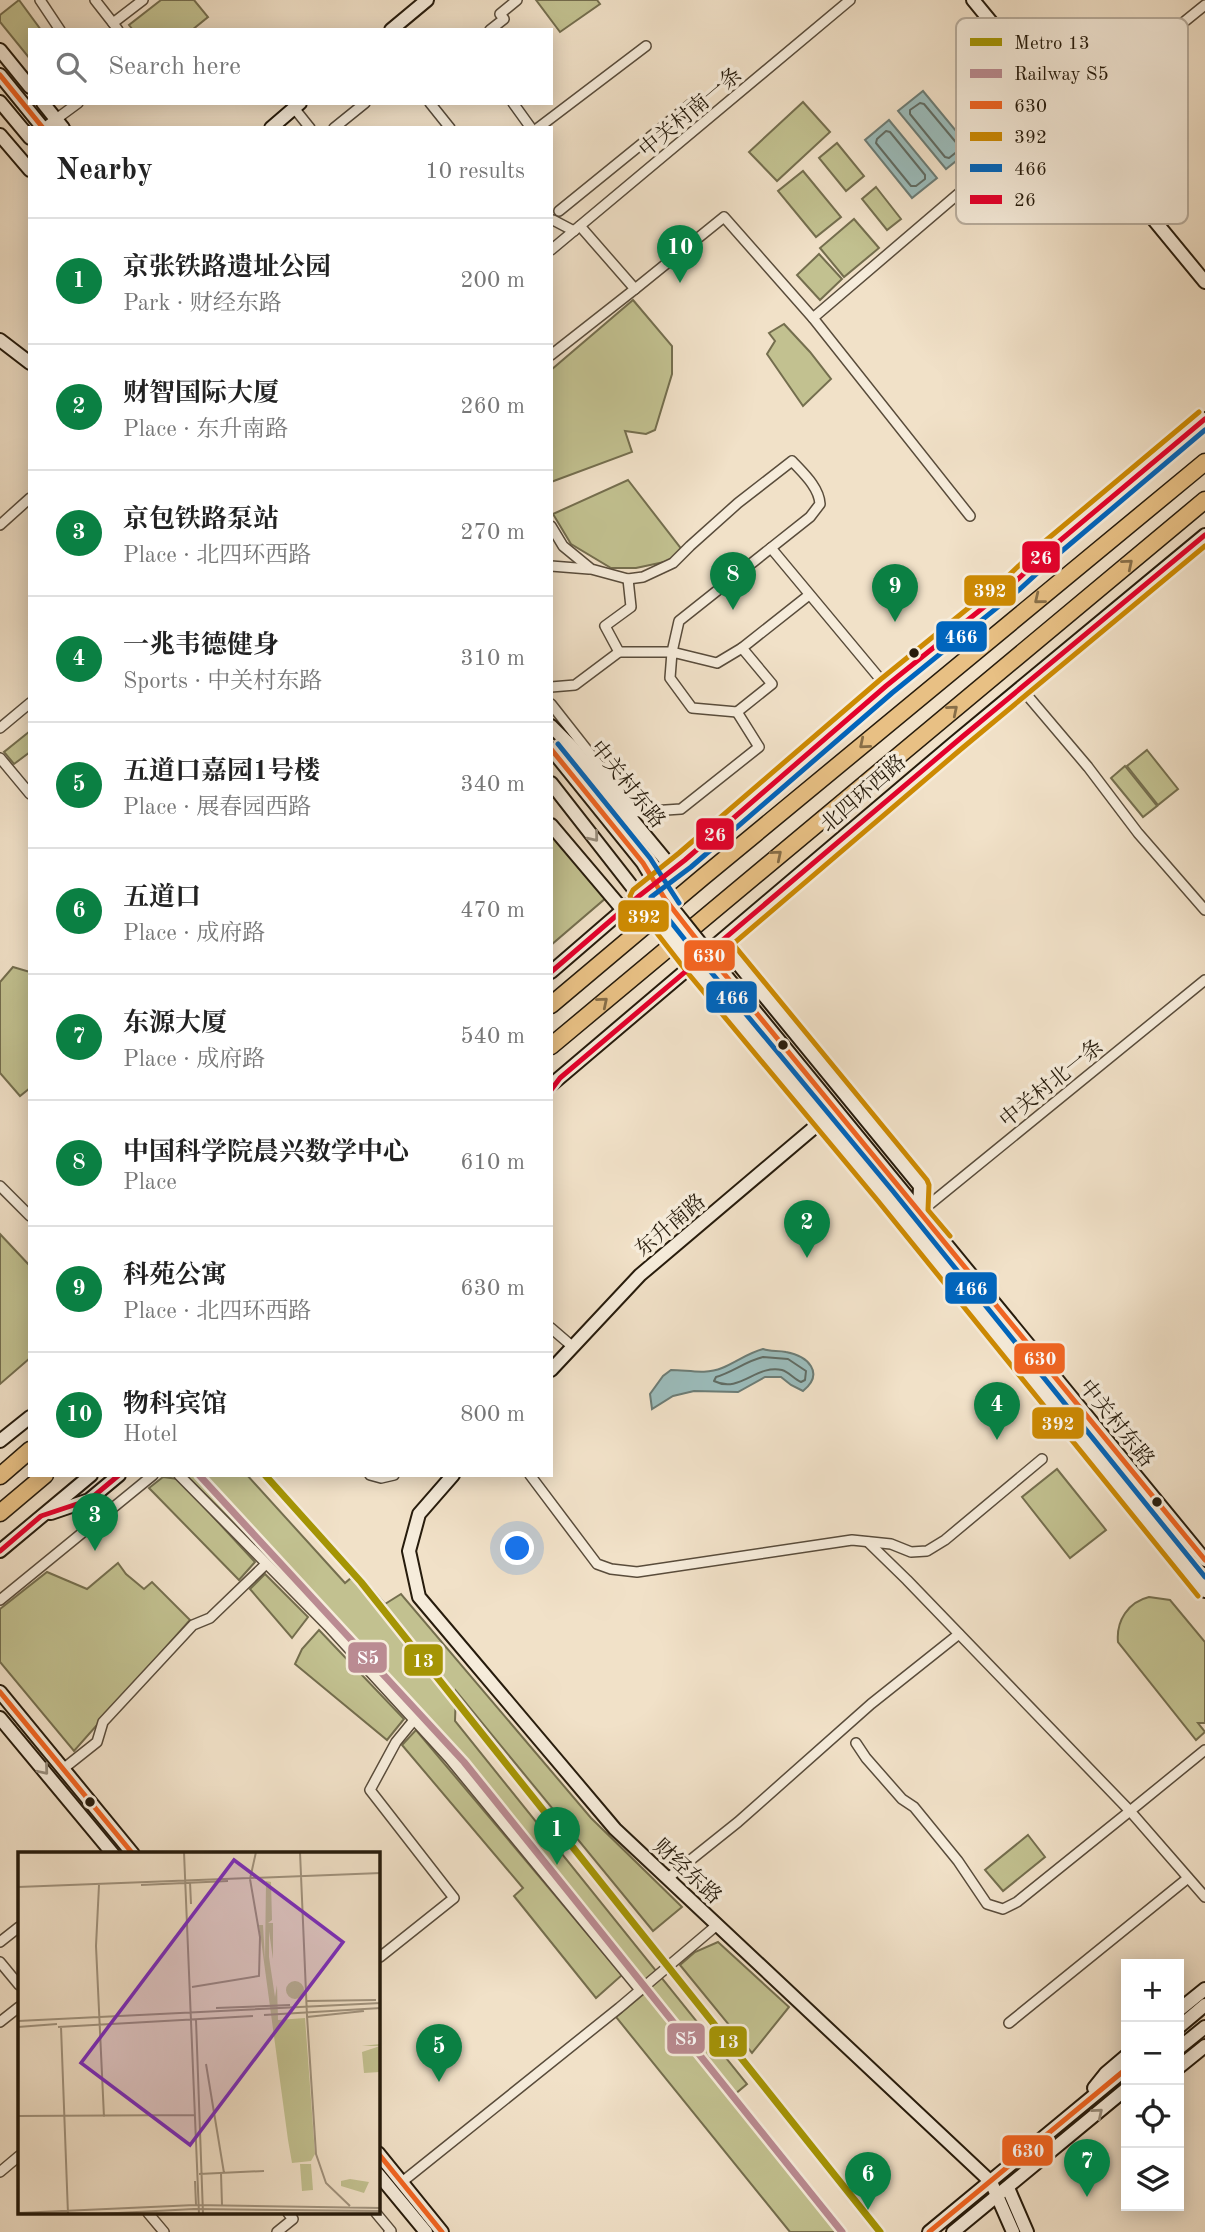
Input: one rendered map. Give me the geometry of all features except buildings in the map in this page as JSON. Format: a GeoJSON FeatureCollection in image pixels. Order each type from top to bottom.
{"type":"FeatureCollection","features":[{"type":"Feature","properties":{"kind":"highway","name":"北四环西路"},"geometry":{"type":"LineString","coordinates":[[553,1003],[1205,462]]}},
{"type":"Feature","properties":{"kind":"highway","name":"北四环西路"},"geometry":{"type":"LineString","coordinates":[[553,1044],[1205,500]]}},
{"type":"Feature","properties":{"kind":"highway"},"geometry":{"type":"LineString","coordinates":[[0,1476],[28,1452]]}},
{"type":"Feature","properties":{"kind":"highway"},"geometry":{"type":"LineString","coordinates":[[0,1513],[43,1477]]}},
{"type":"Feature","properties":{"kind":"street"},"geometry":{"type":"LineString","coordinates":[[40,0],[59,28]]}},
{"type":"Feature","properties":{"kind":"street"},"geometry":{"type":"LineString","coordinates":[[95,0],[115,27],[143,0]]}},
{"type":"Feature","properties":{"kind":"street"},"geometry":{"type":"LineString","coordinates":[[393,28],[427,0]]}},
{"type":"Feature","properties":{"kind":"street"},"geometry":{"type":"LineString","coordinates":[[493,28],[504,19],[500,14],[517,0]]}},
{"type":"Feature","properties":{"kind":"street","name":"中关村南一条"},"geometry":{"type":"LineString","coordinates":[[553,248],[850,0]]}},
{"type":"Feature","properties":{"kind":"street"},"geometry":{"type":"LineString","coordinates":[[973,0],[988,18]]}},
{"type":"Feature","properties":{"kind":"street"},"geometry":{"type":"LineString","coordinates":[[1188,18],[1205,5]]}},
{"type":"Feature","properties":{"kind":"street"},"geometry":{"type":"LineString","coordinates":[[541,126],[646,46]]}},
{"type":"Feature","properties":{"kind":"street"},"geometry":{"type":"LineString","coordinates":[[0,50],[28,85]]}},
{"type":"Feature","properties":{"kind":"street"},"geometry":{"type":"LineString","coordinates":[[0,75],[41,126]]}},
{"type":"Feature","properties":{"kind":"street"},"geometry":{"type":"LineString","coordinates":[[0,102],[28,136]]}},
{"type":"Feature","properties":{"kind":"street"},"geometry":{"type":"LineString","coordinates":[[555,207],[692,103]]}},
{"type":"Feature","properties":{"kind":"street"},"geometry":{"type":"LineString","coordinates":[[45,105],[59,123],[76,105]]}},
{"type":"Feature","properties":{"kind":"street"},"geometry":{"type":"LineString","coordinates":[[336,126],[363,105]]}},
{"type":"Feature","properties":{"kind":"street"},"geometry":{"type":"LineString","coordinates":[[432,105],[448,126]]}},
{"type":"Feature","properties":{"kind":"street"},"geometry":{"type":"LineString","coordinates":[[514,105],[530,126]]}},
{"type":"Feature","properties":{"kind":"street"},"geometry":{"type":"LineString","coordinates":[[273,126],[297,106],[309,126]]}},
{"type":"Feature","properties":{"kind":"street"},"geometry":{"type":"LineString","coordinates":[[0,135],[28,168]]}},
{"type":"Feature","properties":{"kind":"street"},"geometry":{"type":"LineString","coordinates":[[813,318],[956,201]]}},
{"type":"Feature","properties":{"kind":"street"},"geometry":{"type":"LineString","coordinates":[[553,353],[724,217],[813,318],[970,516]]}},
{"type":"Feature","properties":{"kind":"street"},"geometry":{"type":"LineString","coordinates":[[553,221],[577,229],[635,289]]}},
{"type":"Feature","properties":{"kind":"street"},"geometry":{"type":"LineString","coordinates":[[1158,224],[1205,282]]}},
{"type":"Feature","properties":{"kind":"street"},"geometry":{"type":"LineString","coordinates":[[0,340],[28,361]]}},
{"type":"Feature","properties":{"kind":"street"},"geometry":{"type":"LineString","coordinates":[[553,970],[1205,419]]}},
{"type":"Feature","properties":{"kind":"street"},"geometry":{"type":"LineString","coordinates":[[553,566],[591,569],[628,579],[643,577],[673,563],[738,503],[792,460],[816,489],[820,504],[810,517],[679,621],[670,678],[692,708],[737,712],[772,684],[742,648]]}},
{"type":"Feature","properties":{"kind":"street"},"geometry":{"type":"LineString","coordinates":[[0,525],[28,500]]}},
{"type":"Feature","properties":{"kind":"street"},"geometry":{"type":"LineString","coordinates":[[553,530],[563,546],[591,569]]}},
{"type":"Feature","properties":{"kind":"street","name":"北四环西路"},"geometry":{"type":"LineString","coordinates":[[554,1084],[704,949],[721,943],[902,787],[1205,535]]}},
{"type":"Feature","properties":{"kind":"street"},"geometry":{"type":"LineString","coordinates":[[771,548],[886,686]]}},
{"type":"Feature","properties":{"kind":"street"},"geometry":{"type":"LineString","coordinates":[[619,652],[605,626],[631,607],[628,579]]}},
{"type":"Feature","properties":{"kind":"street"},"geometry":{"type":"LineString","coordinates":[[553,687],[575,685],[619,652],[672,652],[717,663],[742,648],[810,595]]}},
{"type":"Feature","properties":{"kind":"street"},"geometry":{"type":"LineString","coordinates":[[1021,688],[1205,911]]}},
{"type":"Feature","properties":{"kind":"street"},"geometry":{"type":"LineString","coordinates":[[0,728],[28,705]]}},
{"type":"Feature","properties":{"kind":"street"},"geometry":{"type":"LineString","coordinates":[[553,707],[636,812],[681,809],[759,747],[737,712]]}},
{"type":"Feature","properties":{"kind":"street","name":"中关村东路"},"geometry":{"type":"LineString","coordinates":[[553,728],[572,747],[673,869]]}},
{"type":"Feature","properties":{"kind":"street","name":"中关村东路"},"geometry":{"type":"LineString","coordinates":[[553,750],[643,863],[665,899],[704,949],[1205,1560]]}},
{"type":"Feature","properties":{"kind":"street"},"geometry":{"type":"LineString","coordinates":[[0,758],[28,792]]}},
{"type":"Feature","properties":{"kind":"street","name":"中关村东路"},"geometry":{"type":"LineString","coordinates":[[553,786],[690,961],[1036,1380],[1205,1591]]}},
{"type":"Feature","properties":{"kind":"street"},"geometry":{"type":"LineString","coordinates":[[553,827],[623,909]]}},
{"type":"Feature","properties":{"kind":"street"},"geometry":{"type":"LineString","coordinates":[[721,943],[920,1186],[919,1213]]}},
{"type":"Feature","properties":{"kind":"street","name":"中关村北一条"},"geometry":{"type":"LineString","coordinates":[[919,1213],[1205,980]]}},
{"type":"Feature","properties":{"kind":"street","name":"东升南路"},"geometry":{"type":"LineString","coordinates":[[553,1368],[640,1275],[823,1120]]}},
{"type":"Feature","properties":{"kind":"street"},"geometry":{"type":"LineString","coordinates":[[0,1186],[28,1214]]}},
{"type":"Feature","properties":{"kind":"street"},"geometry":{"type":"LineString","coordinates":[[553,1330],[573,1347]]}},
{"type":"Feature","properties":{"kind":"street"},"geometry":{"type":"LineString","coordinates":[[0,1441],[28,1419]]}},
{"type":"Feature","properties":{"kind":"street"},"geometry":{"type":"LineString","coordinates":[[532,1477],[597,1564],[611,1569],[637,1572],[852,1540],[891,1544],[911,1552],[927,1550],[945,1540],[1042,1459]]}},
{"type":"Feature","properties":{"kind":"street"},"geometry":{"type":"LineString","coordinates":[[0,1551],[89,1477]]}},
{"type":"Feature","properties":{"kind":"street"},"geometry":{"type":"LineString","coordinates":[[41,1517],[89,1500],[117,1477]]}},
{"type":"Feature","properties":{"kind":"street"},"geometry":{"type":"LineString","coordinates":[[0,1600],[151,1477]]}},
{"type":"Feature","properties":{"kind":"street"},"geometry":{"type":"LineString","coordinates":[[181,1477],[328,1626],[449,1758],[640,1990]]}},
{"type":"Feature","properties":{"kind":"street","name":"财经东路"},"geometry":{"type":"LineString","coordinates":[[451,1477],[419,1514],[408,1551],[419,1597],[615,1829],[991,2182]]}},
{"type":"Feature","properties":{"kind":"street"},"geometry":{"type":"LineString","coordinates":[[868,1542],[1130,1811],[1205,1896]]}},
{"type":"Feature","properties":{"kind":"street"},"geometry":{"type":"LineString","coordinates":[[63,1769],[97,1742],[103,1722],[193,1625],[210,1618],[266,1564]]}},
{"type":"Feature","properties":{"kind":"street"},"geometry":{"type":"LineString","coordinates":[[668,1878],[738,1822],[871,1704],[960,1634]]}},
{"type":"Feature","properties":{"kind":"street"},"geometry":{"type":"LineString","coordinates":[[0,1692],[131,1852]]}},
{"type":"Feature","properties":{"kind":"street"},"geometry":{"type":"LineString","coordinates":[[0,1718],[111,1852]]}},
{"type":"Feature","properties":{"kind":"street"},"geometry":{"type":"LineString","coordinates":[[380,1957],[454,1898],[370,1790],[396,1742],[414,1720]]}},
{"type":"Feature","properties":{"kind":"street"},"geometry":{"type":"LineString","coordinates":[[856,1743],[866,1758],[902,1799],[914,1807],[958,1861],[987,1904],[1003,1909],[1017,1902],[1205,1750]]}},
{"type":"Feature","properties":{"kind":"street"},"geometry":{"type":"LineString","coordinates":[[1009,2023],[1188,1878]]}},
{"type":"Feature","properties":{"kind":"street"},"geometry":{"type":"LineString","coordinates":[[402,2182],[717,1925]]}},
{"type":"Feature","properties":{"kind":"street"},"geometry":{"type":"LineString","coordinates":[[0,1942],[18,1928]]}},
{"type":"Feature","properties":{"kind":"street"},"geometry":{"type":"LineString","coordinates":[[0,1962],[18,1984]]}},
{"type":"Feature","properties":{"kind":"street"},"geometry":{"type":"LineString","coordinates":[[1184,2006],[1205,1989]]}},
{"type":"Feature","properties":{"kind":"street"},"geometry":{"type":"LineString","coordinates":[[1184,2023],[1205,2005]]}},
{"type":"Feature","properties":{"kind":"street"},"geometry":{"type":"LineString","coordinates":[[0,2022],[18,2008]]}},
{"type":"Feature","properties":{"kind":"street"},"geometry":{"type":"LineString","coordinates":[[1184,2044],[1205,2027]]}},
{"type":"Feature","properties":{"kind":"street"},"geometry":{"type":"LineString","coordinates":[[1184,2063],[1205,2046]]}},
{"type":"Feature","properties":{"kind":"street"},"geometry":{"type":"LineString","coordinates":[[1079,2108],[1106,2073],[1121,2060]]}},
{"type":"Feature","properties":{"kind":"street"},"geometry":{"type":"LineString","coordinates":[[929,2232],[1121,2073]]}},
{"type":"Feature","properties":{"kind":"street"},"geometry":{"type":"LineString","coordinates":[[953,2232],[1121,2094]]}},
{"type":"Feature","properties":{"kind":"street"},"geometry":{"type":"LineString","coordinates":[[380,2155],[442,2232]]}},
{"type":"Feature","properties":{"kind":"street"},"geometry":{"type":"LineString","coordinates":[[0,2172],[18,2157]]}},
{"type":"Feature","properties":{"kind":"street"},"geometry":{"type":"LineString","coordinates":[[380,2176],[426,2232]]}},
{"type":"Feature","properties":{"kind":"street"},"geometry":{"type":"LineString","coordinates":[[991,2182],[1008,2188],[1027,2232]]}},
{"type":"Feature","properties":{"kind":"street"},"geometry":{"type":"LineString","coordinates":[[991,2182],[1013,2232]]}},
{"type":"Feature","properties":{"kind":"street"},"geometry":{"type":"LineString","coordinates":[[149,2214],[164,2232]]}},
{"type":"Feature","properties":{"kind":"street"},"geometry":{"type":"LineString","coordinates":[[276,2232],[293,2219],[289,2214]]}},
{"type":"Feature","properties":{"kind":"street"},"geometry":{"type":"LineString","coordinates":[[377,2214],[391,2231],[389,2232]]}},
{"type":"Feature","properties":{"kind":"shaded area"},"geometry":{"type":"Polygon","coordinates":[[[19,0],[40,28],[28,28],[28,57],[0,22],[0,15],[19,0]]]}},
{"type":"Feature","properties":{"kind":"shaded area"},"geometry":{"type":"Polygon","coordinates":[[[161,0],[194,0],[208,17],[194,28],[131,28],[129,25],[161,0]]]}},
{"type":"Feature","properties":{"kind":"shaded area"},"geometry":{"type":"Polygon","coordinates":[[[536,0],[597,0],[600,4],[560,32],[536,0]]]}},
{"type":"Feature","properties":{"kind":"shaded area"},"geometry":{"type":"Polygon","coordinates":[[[803,102],[830,132],[777,181],[749,152],[803,102]]]}},
{"type":"Feature","properties":{"kind":"shaded area"},"geometry":{"type":"Polygon","coordinates":[[[837,143],[864,176],[846,191],[819,158],[837,143]]]}},
{"type":"Feature","properties":{"kind":"shaded area"},"geometry":{"type":"Polygon","coordinates":[[[803,171],[841,217],[816,237],[778,191],[803,171]]]}},
{"type":"Feature","properties":{"kind":"shaded area"},"geometry":{"type":"Polygon","coordinates":[[[876,187],[901,219],[887,230],[862,199],[876,187]]]}},
{"type":"Feature","properties":{"kind":"shaded area"},"geometry":{"type":"Polygon","coordinates":[[[854,219],[879,248],[844,277],[820,248],[854,219]]]}},
{"type":"Feature","properties":{"kind":"shaded area"},"geometry":{"type":"Polygon","coordinates":[[[819,254],[842,279],[820,300],[797,275],[819,254]]]}},
{"type":"Feature","properties":{"kind":"shaded area"},"geometry":{"type":"Polygon","coordinates":[[[633,300],[672,346],[672,374],[655,430],[646,434],[625,431],[632,452],[553,481],[553,368],[633,300]]]}},
{"type":"Feature","properties":{"kind":"shaded area"},"geometry":{"type":"Polygon","coordinates":[[[784,324],[831,379],[803,406],[767,354],[775,341],[769,333],[784,324]]]}},
{"type":"Feature","properties":{"kind":"shaded area"},"geometry":{"type":"Polygon","coordinates":[[[628,480],[686,555],[683,558],[636,568],[611,568],[571,544],[553,514],[628,480]]]}},
{"type":"Feature","properties":{"kind":"shaded area"},"geometry":{"type":"Polygon","coordinates":[[[28,733],[28,754],[14,764],[4,752],[28,733]]]}},
{"type":"Feature","properties":{"kind":"shaded area"},"geometry":{"type":"Polygon","coordinates":[[[1147,750],[1178,789],[1158,805],[1127,766],[1147,750]]]}},
{"type":"Feature","properties":{"kind":"shaded area"},"geometry":{"type":"Polygon","coordinates":[[[1125,766],[1157,806],[1143,817],[1111,778],[1125,766]]]}},
{"type":"Feature","properties":{"kind":"shaded area"},"geometry":{"type":"Polygon","coordinates":[[[553,830],[607,897],[553,943],[553,830]]]}},
{"type":"Feature","properties":{"kind":"shaded area"},"geometry":{"type":"Polygon","coordinates":[[[13,967],[28,971],[28,1090],[20,1096],[0,1073],[0,982],[13,967]]]}},
{"type":"Feature","properties":{"kind":"shaded area"},"geometry":{"type":"Polygon","coordinates":[[[0,1234],[28,1264],[28,1360],[0,1384],[0,1234]]]}},
{"type":"Feature","properties":{"kind":"shaded area"},"geometry":{"type":"Polygon","coordinates":[[[1057,1469],[1106,1530],[1070,1558],[1022,1497],[1057,1469]]]}},
{"type":"Feature","properties":{"kind":"shaded area"},"geometry":{"type":"Polygon","coordinates":[[[163,1477],[178,1479],[255,1562],[239,1580],[149,1488],[163,1477]]]}},
{"type":"Feature","properties":{"kind":"shaded area"},"geometry":{"type":"Polygon","coordinates":[[[188,1477],[249,1477],[345,1583],[358,1572],[385,1604],[401,1594],[591,1818],[682,1907],[653,1931],[456,1691],[455,1721],[747,2084],[734,2095],[843,2232],[790,2232],[616,2017],[646,1992],[439,1737],[331,1621],[188,1477]]]}},
{"type":"Feature","properties":{"kind":"shaded area"},"geometry":{"type":"Polygon","coordinates":[[[118,1563],[126,1574],[144,1589],[152,1582],[190,1620],[74,1751],[0,1662],[0,1609],[47,1572],[87,1589],[118,1563]]]}},
{"type":"Feature","properties":{"kind":"shaded area"},"geometry":{"type":"Polygon","coordinates":[[[265,1574],[308,1617],[292,1638],[250,1589],[265,1574]]]}},
{"type":"Feature","properties":{"kind":"shaded area"},"geometry":{"type":"Polygon","coordinates":[[[1149,1597],[1170,1600],[1205,1642],[1205,1723],[1198,1723],[1205,1732],[1196,1740],[1118,1642],[1121,1620],[1129,1608],[1149,1597]]]}},
{"type":"Feature","properties":{"kind":"shaded area"},"geometry":{"type":"Polygon","coordinates":[[[319,1630],[404,1719],[387,1740],[295,1664],[302,1649],[319,1630]]]}},
{"type":"Feature","properties":{"kind":"shaded area"},"geometry":{"type":"Polygon","coordinates":[[[416,1730],[622,1975],[596,1998],[514,1896],[523,1888],[402,1745],[416,1730]]]}},
{"type":"Feature","properties":{"kind":"shaded area"},"geometry":{"type":"Polygon","coordinates":[[[1028,1835],[1045,1857],[1003,1891],[985,1870],[1028,1835]]]}},
{"type":"Feature","properties":{"kind":"shaded area"},"geometry":{"type":"Polygon","coordinates":[[[718,1942],[789,2007],[752,2053],[680,1965],[695,1952],[718,1942]]]}},
{"type":"Feature","properties":{"kind":"water"},"geometry":{"type":"Polygon","coordinates":[[[923,91],[956,131],[956,161],[946,169],[898,111],[923,91]]]}},
{"type":"Feature","properties":{"kind":"water"},"geometry":{"type":"Polygon","coordinates":[[[889,120],[937,178],[912,198],[865,140],[889,120]]]}},
{"type":"Feature","properties":{"kind":"water"},"geometry":{"type":"Polygon","coordinates":[[[763,1349],[794,1354],[807,1361],[811,1366],[813,1378],[803,1391],[781,1377],[765,1377],[738,1392],[694,1391],[673,1396],[652,1409],[650,1394],[671,1370],[716,1370],[763,1349]]]}},
{"type":"Feature","properties":{"kind":"metro line","name":"13"},"geometry":{"type":"LineString","coordinates":[[267,1477],[361,1582],[880,2232]]}},
{"type":"Feature","properties":{"kind":"rail line","name":"S5"},"geometry":{"type":"LineString","coordinates":[[201,1477],[464,1762],[842,2232]]}},
{"type":"Feature","properties":{"kind":"transit line","name":"630"},"geometry":{"type":"LineString","coordinates":[[0,75],[41,126]]}},
{"type":"Feature","properties":{"kind":"transit line","name":"392"},"geometry":{"type":"LineString","coordinates":[[1198,1596],[878,1201],[687,972],[630,896],[633,890],[881,679],[1009,575],[1044,542],[1199,412]]}},
{"type":"Feature","properties":{"kind":"transit line","name":"26"},"geometry":{"type":"LineString","coordinates":[[553,970],[1205,419]]}},
{"type":"Feature","properties":{"kind":"transit line","name":"466"},"geometry":{"type":"LineString","coordinates":[[1205,430],[1020,589],[892,693],[691,867],[651,897],[1205,1577]]}},
{"type":"Feature","properties":{"kind":"transit line","name":"26"},"geometry":{"type":"LineString","coordinates":[[553,1087],[560,1078],[962,737],[1205,535]]}},
{"type":"Feature","properties":{"kind":"transit line","name":"392"},"geometry":{"type":"LineString","coordinates":[[950,1236],[928,1210],[927,1180],[733,944],[1205,546]]}},
{"type":"Feature","properties":{"kind":"transit line","name":"466"},"geometry":{"type":"LineString","coordinates":[[558,744],[650,858],[679,903]]}},
{"type":"Feature","properties":{"kind":"transit line","name":"630"},"geometry":{"type":"LineString","coordinates":[[553,751],[643,863],[665,899],[708,954],[1205,1560]]}},
{"type":"Feature","properties":{"kind":"transit line","name":"26"},"geometry":{"type":"LineString","coordinates":[[0,1551],[41,1516],[89,1500],[117,1477]]}},
{"type":"Feature","properties":{"kind":"transit line","name":"630"},"geometry":{"type":"LineString","coordinates":[[0,1692],[131,1852]]}},
{"type":"Feature","properties":{"kind":"transit line","name":"630"},"geometry":{"type":"LineString","coordinates":[[929,2232],[1121,2073]]}},
{"type":"Feature","properties":{"kind":"transit line","name":"630"},"geometry":{"type":"LineString","coordinates":[[380,2155],[442,2232]]}},
{"type":"Feature","properties":{"kind":"place","name":"物科宾馆"},"geometry":{"type":"Point","coordinates":[680,283]}},
{"type":"Feature","properties":{"kind":"place","name":"中国科学院晨兴数学中心"},"geometry":{"type":"Point","coordinates":[733,610]}},
{"type":"Feature","properties":{"kind":"place","name":"科苑公寓"},"geometry":{"type":"Point","coordinates":[895,622]}},
{"type":"Feature","properties":{"kind":"place","name":"财智国际大厦"},"geometry":{"type":"Point","coordinates":[807,1258]}},
{"type":"Feature","properties":{"kind":"place","name":"一兆韦德健身"},"geometry":{"type":"Point","coordinates":[997,1440]}},
{"type":"Feature","properties":{"kind":"place","name":"京包铁路泵站"},"geometry":{"type":"Point","coordinates":[95,1551]}},
{"type":"Feature","properties":{"kind":"place","name":"京张铁路遗址公园"},"geometry":{"type":"Point","coordinates":[557,1865]}},
{"type":"Feature","properties":{"kind":"place","name":"五道口嘉园1号楼"},"geometry":{"type":"Point","coordinates":[439,2082]}},
{"type":"Feature","properties":{"kind":"place","name":"东源大厦"},"geometry":{"type":"Point","coordinates":[1087,2197]}},
{"type":"Feature","properties":{"kind":"place","name":"五道口"},"geometry":{"type":"Point","coordinates":[868,2210]}}]}
